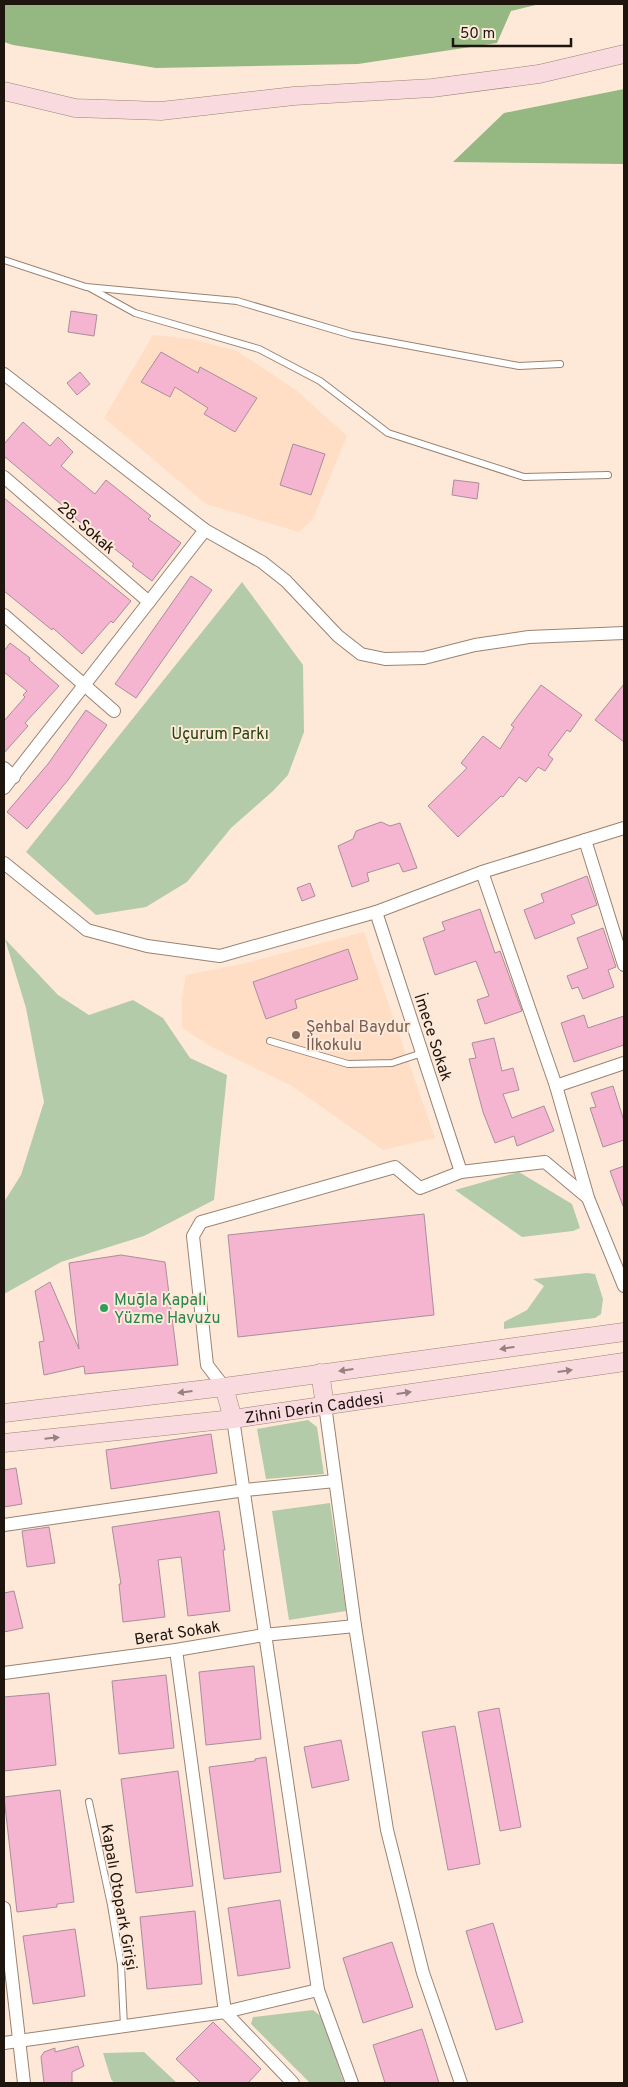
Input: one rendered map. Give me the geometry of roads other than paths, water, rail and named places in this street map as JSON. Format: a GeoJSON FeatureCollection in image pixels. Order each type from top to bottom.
{"type":"FeatureCollection","features":[{"type":"Feature","properties":{"kind":"main road"},"geometry":{"type":"LineString","coordinates":[[4,91],[74,108],[161,111],[294,96],[432,88],[539,74],[624,54]]}},
{"type":"Feature","properties":{"kind":"main road","name":"Zihni Derin Caddesi"},"geometry":{"type":"LineString","coordinates":[[4,1413],[224,1387],[624,1332]]}},
{"type":"Feature","properties":{"kind":"main road","name":"Zihni Derin Caddesi"},"geometry":{"type":"LineString","coordinates":[[4,1444],[233,1419],[624,1362]]}},
{"type":"Feature","properties":{"kind":"main road"},"geometry":{"type":"LineString","coordinates":[[320,1373],[326,1404]]}},
{"type":"Feature","properties":{"kind":"main road"},"geometry":{"type":"LineString","coordinates":[[224,1387],[233,1419]]}},
{"type":"Feature","properties":{"kind":"street"},"geometry":{"type":"LineString","coordinates":[[4,374],[205,530],[268,566],[286,581],[338,636],[361,654],[385,659],[424,658],[475,645],[529,637],[624,633]]}},
{"type":"Feature","properties":{"kind":"street","name":"28. Sokak"},"geometry":{"type":"LineString","coordinates":[[4,477],[149,602]]}},
{"type":"Feature","properties":{"kind":"street"},"geometry":{"type":"LineString","coordinates":[[4,788],[205,530]]}},
{"type":"Feature","properties":{"kind":"street"},"geometry":{"type":"LineString","coordinates":[[4,615],[114,711]]}},
{"type":"Feature","properties":{"kind":"street"},"geometry":{"type":"LineString","coordinates":[[4,768],[14,777]]}},
{"type":"Feature","properties":{"kind":"street"},"geometry":{"type":"LineString","coordinates":[[4,864],[87,930],[147,946],[220,956],[376,912],[482,872],[624,828]]}},
{"type":"Feature","properties":{"kind":"street"},"geometry":{"type":"LineString","coordinates":[[585,840],[624,964]]}},
{"type":"Feature","properties":{"kind":"street"},"geometry":{"type":"LineString","coordinates":[[482,872],[556,1086],[588,1198],[624,1286]]}},
{"type":"Feature","properties":{"kind":"street","name":"İmece Sokak"},"geometry":{"type":"LineString","coordinates":[[376,912],[461,1172]]}},
{"type":"Feature","properties":{"kind":"street"},"geometry":{"type":"LineString","coordinates":[[556,1086],[624,1063]]}},
{"type":"Feature","properties":{"kind":"street"},"geometry":{"type":"LineString","coordinates":[[224,1387],[207,1365],[193,1236],[201,1222],[395,1166],[420,1188],[461,1172],[545,1162],[588,1198]]}},
{"type":"Feature","properties":{"kind":"street"},"geometry":{"type":"LineString","coordinates":[[326,1404],[355,1626],[387,1830],[424,1973],[461,2083]]}},
{"type":"Feature","properties":{"kind":"street"},"geometry":{"type":"LineString","coordinates":[[233,1419],[318,1990],[352,2083]]}},
{"type":"Feature","properties":{"kind":"street"},"geometry":{"type":"LineString","coordinates":[[4,1525],[245,1490],[335,1481]]}},
{"type":"Feature","properties":{"kind":"street","name":"Berat Sokak"},"geometry":{"type":"LineString","coordinates":[[4,1673],[176,1650],[264,1635],[355,1626]]}},
{"type":"Feature","properties":{"kind":"street"},"geometry":{"type":"LineString","coordinates":[[176,1650],[225,2012],[293,2083]]}},
{"type":"Feature","properties":{"kind":"street"},"geometry":{"type":"LineString","coordinates":[[4,1908],[24,2083]]}},
{"type":"Feature","properties":{"kind":"street"},"geometry":{"type":"LineString","coordinates":[[4,2043],[225,2012],[318,1990]]}},
{"type":"Feature","properties":{"kind":"lane"},"geometry":{"type":"LineString","coordinates":[[4,260],[86,287],[135,313],[259,349],[320,380],[388,433],[524,477],[608,475]]}},
{"type":"Feature","properties":{"kind":"lane"},"geometry":{"type":"LineString","coordinates":[[86,287],[237,301],[352,335],[518,366],[560,364]]}},
{"type":"Feature","properties":{"kind":"lane"},"geometry":{"type":"LineString","coordinates":[[270,1041],[348,1064],[392,1063],[422,1053]]}},
{"type":"Feature","properties":{"kind":"lane","name":"Kapalı Otopark Girişi"},"geometry":{"type":"LineString","coordinates":[[88,1802],[111,1905],[121,1965],[124,2026]]}},
{"type":"Feature","properties":{"kind":"place","name":"Şehbal Baydur İlkokulu"},"geometry":{"type":"Point","coordinates":[296,1035]}},
{"type":"Feature","properties":{"kind":"place","name":"Muğla Kapalı Yüzme Havuzu"},"geometry":{"type":"Point","coordinates":[104,1308]}},
{"type":"Feature","properties":{"kind":"park label","name":"Uçurum Parkı"},"geometry":{"type":"Point","coordinates":[220,733]}}]}
